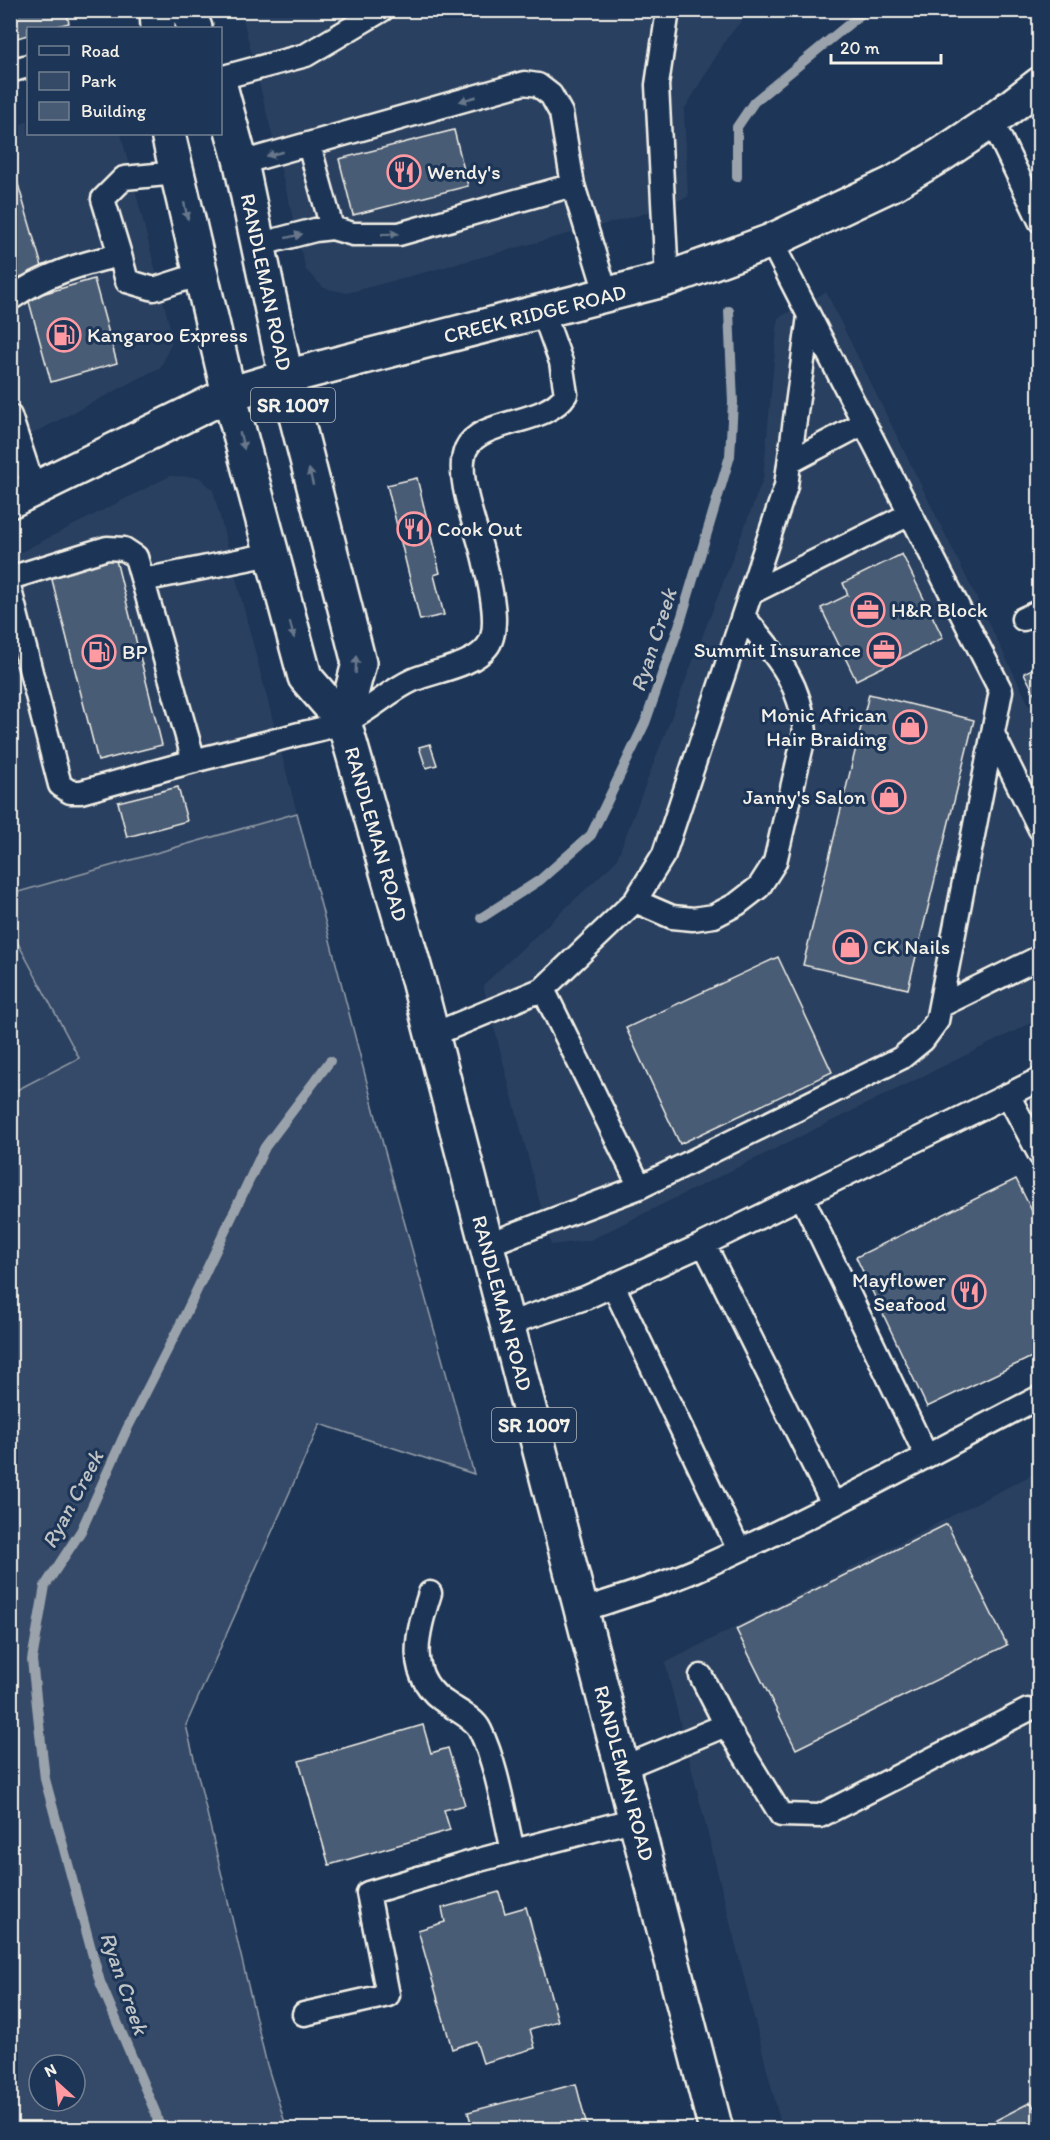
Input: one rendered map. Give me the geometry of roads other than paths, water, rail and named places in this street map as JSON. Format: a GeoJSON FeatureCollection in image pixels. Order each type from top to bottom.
{"type":"FeatureCollection","features":[{"type":"Feature","properties":{"kind":"main road"},"geometry":{"type":"LineString","coordinates":[[157,10],[158,27]]}},
{"type":"Feature","properties":{"kind":"main road"},"geometry":{"type":"LineString","coordinates":[[187,10],[195,27]]}},
{"type":"Feature","properties":{"kind":"main road","name":"CREEK RIDGE ROAD"},"geometry":{"type":"LineString","coordinates":[[22,495],[229,394],[286,377],[607,296],[667,279],[771,241],[892,184],[942,155],[992,121],[1040,84]]}},
{"type":"Feature","properties":{"kind":"main road","name":"RANDLEMAN ROAD"},"geometry":{"type":"LineString","coordinates":[[222,93],[241,163],[286,377],[359,663],[344,722]]}},
{"type":"Feature","properties":{"kind":"main road","name":"RANDLEMAN ROAD"},"geometry":{"type":"LineString","coordinates":[[168,135],[229,394],[305,677],[344,722],[432,1035],[716,2130]]}},
{"type":"Feature","properties":{"kind":"lane"},"geometry":{"type":"LineString","coordinates":[[222,77],[306,55],[382,10]]}},
{"type":"Feature","properties":{"kind":"lane"},"geometry":{"type":"LineString","coordinates":[[667,279],[657,85],[668,10]]}},
{"type":"Feature","properties":{"kind":"lane"},"geometry":{"type":"LineString","coordinates":[[10,71],[27,66]]}},
{"type":"Feature","properties":{"kind":"lane"},"geometry":{"type":"LineString","coordinates":[[241,163],[524,83],[538,85],[551,95],[561,112],[573,185],[607,296]]}},
{"type":"Feature","properties":{"kind":"lane"},"geometry":{"type":"LineString","coordinates":[[992,121],[1040,221]]}},
{"type":"Feature","properties":{"kind":"lane"},"geometry":{"type":"LineString","coordinates":[[309,145],[332,228]]}},
{"type":"Feature","properties":{"kind":"lane"},"geometry":{"type":"LineString","coordinates":[[177,173],[124,178],[103,199],[127,281],[154,289],[201,274]]}},
{"type":"Feature","properties":{"kind":"lane"},"geometry":{"type":"LineString","coordinates":[[257,245],[315,230],[332,228],[353,234],[399,234],[573,185]]}},
{"type":"Feature","properties":{"kind":"lane"},"geometry":{"type":"LineString","coordinates":[[486,1245],[640,1187],[901,1058],[923,1040],[937,1021],[1001,691],[771,241]]}},
{"type":"Feature","properties":{"kind":"lane"},"geometry":{"type":"LineString","coordinates":[[10,299],[26,288],[76,265],[120,255]]}},
{"type":"Feature","properties":{"kind":"lane"},"geometry":{"type":"LineString","coordinates":[[10,590],[60,785],[70,792],[81,792],[344,722],[414,679],[477,656],[487,648],[494,635],[490,585],[468,500],[462,461],[467,446],[477,436],[535,416],[560,404],[566,394],[561,362],[543,312]]}},
{"type":"Feature","properties":{"kind":"lane"},"geometry":{"type":"LineString","coordinates":[[432,1035],[543,989],[635,901],[664,854],[786,486],[809,316]]}},
{"type":"Feature","properties":{"kind":"lane"},"geometry":{"type":"LineString","coordinates":[[10,416],[22,495]]}},
{"type":"Feature","properties":{"kind":"lane"},"geometry":{"type":"LineString","coordinates":[[790,462],[864,423]]}},
{"type":"Feature","properties":{"kind":"lane"},"geometry":{"type":"LineString","coordinates":[[751,593],[910,514]]}},
{"type":"Feature","properties":{"kind":"lane"},"geometry":{"type":"LineString","coordinates":[[10,578],[108,548],[124,549],[136,557],[194,761]]}},
{"type":"Feature","properties":{"kind":"lane"},"geometry":{"type":"LineString","coordinates":[[143,580],[272,554]]}},
{"type":"Feature","properties":{"kind":"lane"},"geometry":{"type":"LineString","coordinates":[[635,901],[672,916],[693,919],[714,916],[737,904],[759,887],[775,862],[805,732],[803,710],[795,687],[782,663],[743,616]]}},
{"type":"Feature","properties":{"kind":"lane"},"geometry":{"type":"LineString","coordinates":[[993,734],[1040,829]]}},
{"type":"Feature","properties":{"kind":"lane"},"geometry":{"type":"LineString","coordinates":[[940,1006],[1040,957]]}},
{"type":"Feature","properties":{"kind":"lane"},"geometry":{"type":"LineString","coordinates":[[543,989],[640,1187]]}},
{"type":"Feature","properties":{"kind":"lane"},"geometry":{"type":"LineString","coordinates":[[507,1324],[585,1298],[704,1244],[1040,1079]]}},
{"type":"Feature","properties":{"kind":"lane"},"geometry":{"type":"LineString","coordinates":[[1008,1095],[1040,1155]]}},
{"type":"Feature","properties":{"kind":"lane"},"geometry":{"type":"LineString","coordinates":[[802,1197],[927,1455]]}},
{"type":"Feature","properties":{"kind":"lane"},"geometry":{"type":"LineString","coordinates":[[704,1244],[833,1504]]}},
{"type":"Feature","properties":{"kind":"lane"},"geometry":{"type":"LineString","coordinates":[[613,1285],[739,1550]]}},
{"type":"Feature","properties":{"kind":"lane"},"geometry":{"type":"LineString","coordinates":[[582,1610],[654,1587],[739,1550],[833,1504],[1040,1396]]}},
{"type":"Feature","properties":{"kind":"lane"},"geometry":{"type":"LineString","coordinates":[[430,1593],[419,1628],[418,1656],[422,1678],[436,1697],[479,1727],[488,1750],[513,1851]]}},
{"type":"Feature","properties":{"kind":"lane"},"geometry":{"type":"LineString","coordinates":[[701,1676],[726,1725],[781,1815],[820,1816],[1028,1710]]}},
{"type":"Feature","properties":{"kind":"lane"},"geometry":{"type":"LineString","coordinates":[[622,1768],[726,1725]]}},
{"type":"Feature","properties":{"kind":"lane"},"geometry":{"type":"LineString","coordinates":[[304,2014],[388,1995],[368,1893],[513,1851],[636,1820]]}},
{"type":"Feature","properties":{"kind":"waterway","name":"Ryan Creek"},"geometry":{"type":"LineString","coordinates":[[737,177],[737,127],[754,102],[866,10]]}},
{"type":"Feature","properties":{"kind":"waterway","name":"Ryan Creek"},"geometry":{"type":"LineString","coordinates":[[481,918],[540,880],[591,835],[645,723],[679,626],[730,456],[733,402],[729,311]]}},
{"type":"Feature","properties":{"kind":"waterway","name":"Ryan Creek"},"geometry":{"type":"LineString","coordinates":[[160,2130],[156,2114],[100,1982],[45,1779],[32,1660],[45,1586],[81,1531],[127,1429],[185,1315],[265,1147],[330,1061]]}},
{"type":"Feature","properties":{"kind":"place","name":"Wendy's"},"geometry":{"type":"Point","coordinates":[404,172]}},
{"type":"Feature","properties":{"kind":"place","name":"Kangaroo Express"},"geometry":{"type":"Point","coordinates":[64,335]}},
{"type":"Feature","properties":{"kind":"place","name":"Cook Out"},"geometry":{"type":"Point","coordinates":[414,529]}},
{"type":"Feature","properties":{"kind":"place","name":"H&R Block"},"geometry":{"type":"Point","coordinates":[868,610]}},
{"type":"Feature","properties":{"kind":"place","name":"Summit Insurance"},"geometry":{"type":"Point","coordinates":[884,650]}},
{"type":"Feature","properties":{"kind":"place","name":"BP"},"geometry":{"type":"Point","coordinates":[99,652]}},
{"type":"Feature","properties":{"kind":"place","name":"Monic African Hair Braiding"},"geometry":{"type":"Point","coordinates":[910,727]}},
{"type":"Feature","properties":{"kind":"place","name":"Janny's Salon"},"geometry":{"type":"Point","coordinates":[889,797]}},
{"type":"Feature","properties":{"kind":"place","name":"CK Nails"},"geometry":{"type":"Point","coordinates":[850,947]}},
{"type":"Feature","properties":{"kind":"place","name":"Mayflower Seafood"},"geometry":{"type":"Point","coordinates":[969,1292]}}]}
